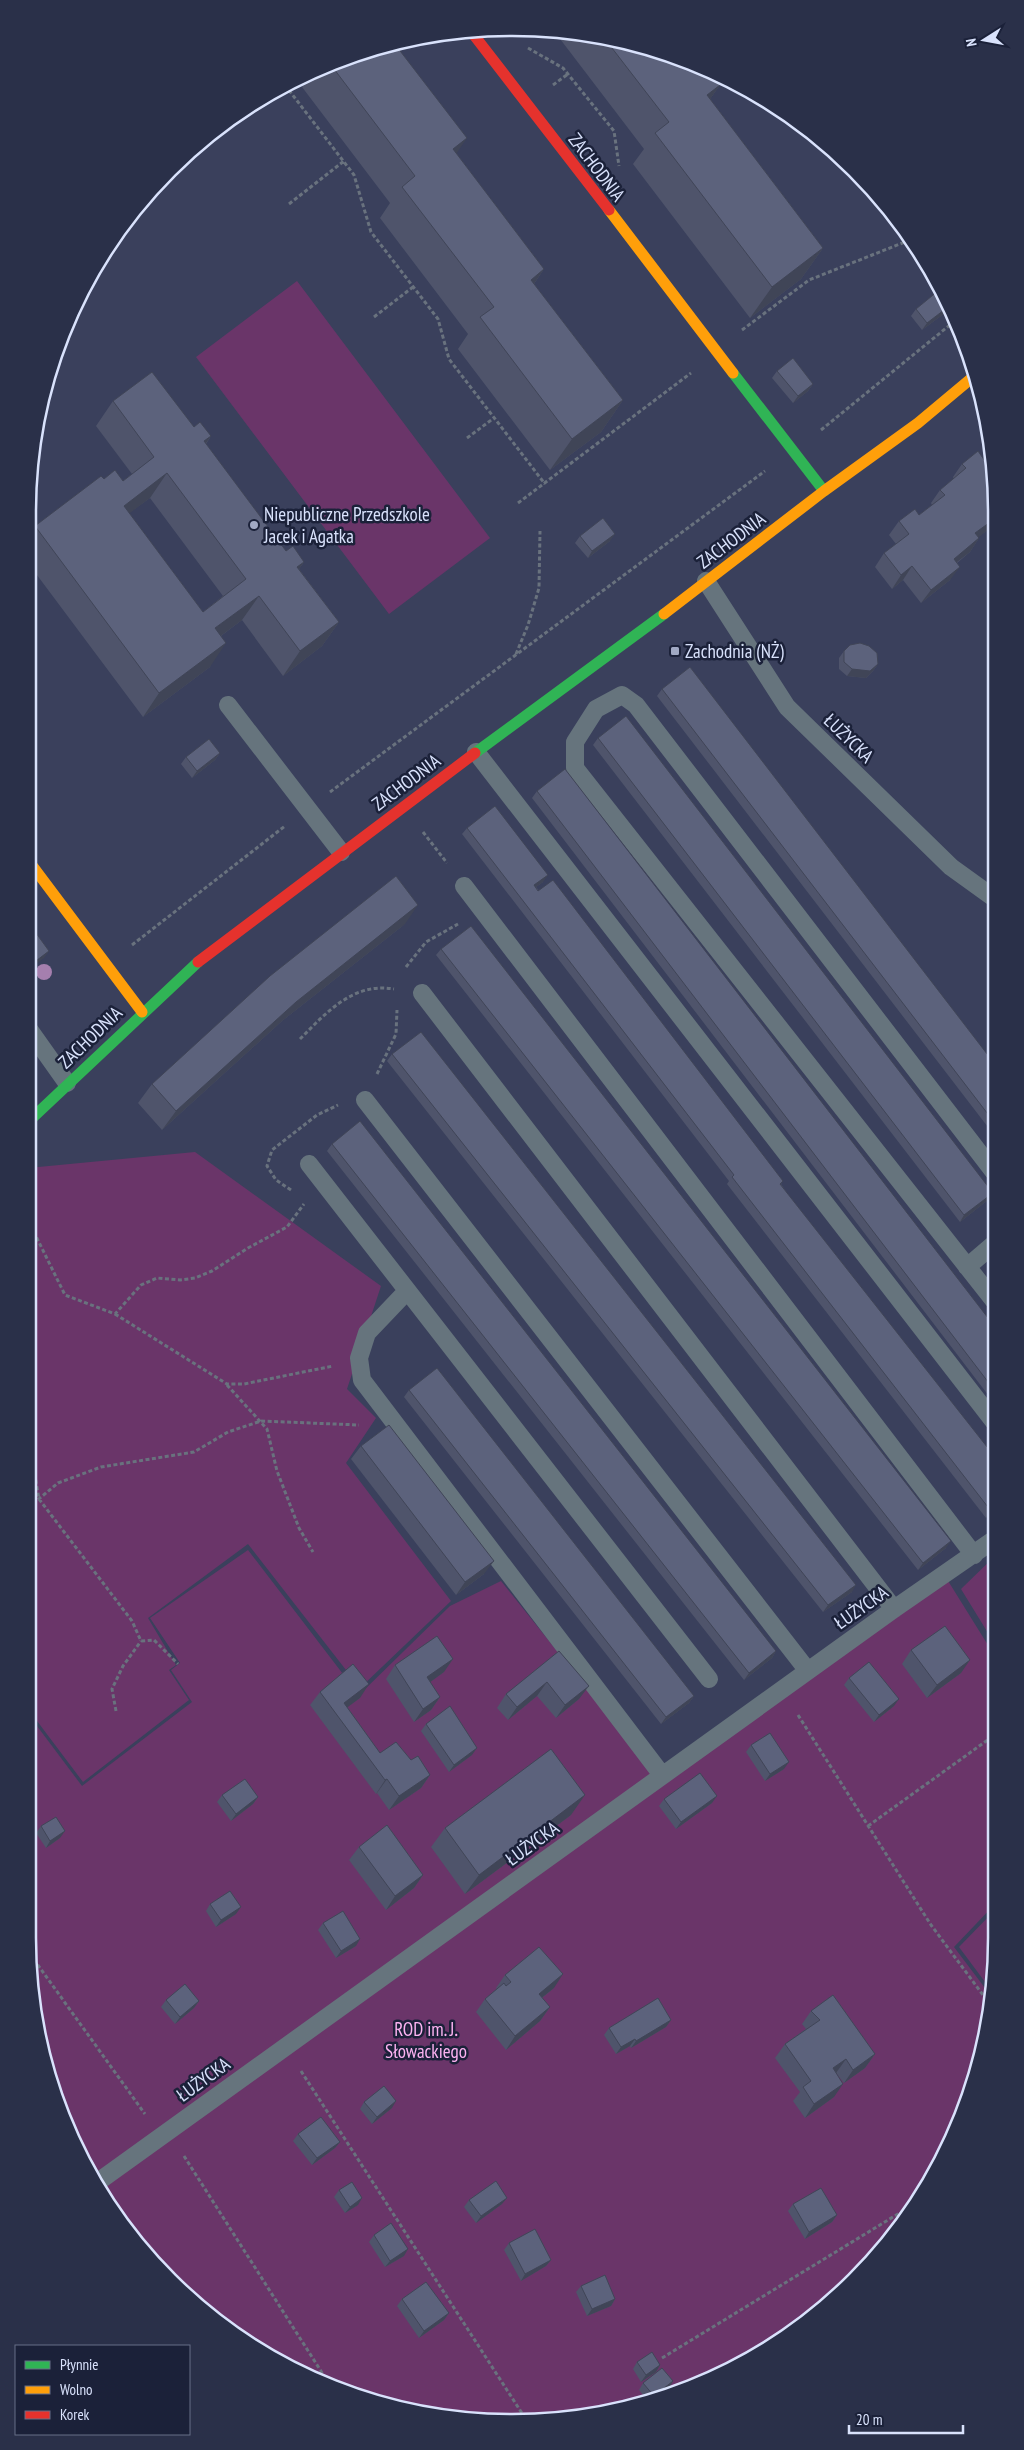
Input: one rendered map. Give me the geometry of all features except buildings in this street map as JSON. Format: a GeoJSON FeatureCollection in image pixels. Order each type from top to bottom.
{"type":"FeatureCollection","features":[{"type":"Feature","properties":{"kind":"street","name":"ZACHODNIA"},"geometry":{"type":"LineString","coordinates":[[476,38],[792,452],[824,491]]}},
{"type":"Feature","properties":{"kind":"street","name":"ZACHODNIA"},"geometry":{"type":"LineString","coordinates":[[36,1114],[142,1012],[206,954],[476,752],[626,643],[824,491],[918,423],[969,380]]}},
{"type":"Feature","properties":{"kind":"street"},"geometry":{"type":"LineString","coordinates":[[36,871],[142,1012]]}},
{"type":"Feature","properties":{"kind":"lane","name":"ŁUŻYCKA"},"geometry":{"type":"LineString","coordinates":[[706,581],[787,708],[951,867],[988,894]]}},
{"type":"Feature","properties":{"kind":"lane"},"geometry":{"type":"LineString","coordinates":[[988,1164],[636,705],[622,695],[596,709],[575,742],[575,768],[988,1293]]}},
{"type":"Feature","properties":{"kind":"lane"},"geometry":{"type":"LineString","coordinates":[[228,705],[341,852]]}},
{"type":"Feature","properties":{"kind":"lane"},"geometry":{"type":"LineString","coordinates":[[476,752],[988,1414]]}},
{"type":"Feature","properties":{"kind":"lane"},"geometry":{"type":"LineString","coordinates":[[464,886],[974,1555]]}},
{"type":"Feature","properties":{"kind":"lane"},"geometry":{"type":"LineString","coordinates":[[422,993],[894,1609]]}},
{"type":"Feature","properties":{"kind":"lane"},"geometry":{"type":"LineString","coordinates":[[36,1039],[67,1083]]}},
{"type":"Feature","properties":{"kind":"lane"},"geometry":{"type":"LineString","coordinates":[[365,1100],[808,1670]]}},
{"type":"Feature","properties":{"kind":"lane"},"geometry":{"type":"LineString","coordinates":[[309,1164],[709,1679]]}},
{"type":"Feature","properties":{"kind":"lane"},"geometry":{"type":"LineString","coordinates":[[967,1266],[988,1248]]}},
{"type":"Feature","properties":{"kind":"lane"},"geometry":{"type":"LineString","coordinates":[[407,1291],[367,1333],[359,1358],[362,1380],[662,1776]]}},
{"type":"Feature","properties":{"kind":"lane","name":"ŁUŻYCKA"},"geometry":{"type":"LineString","coordinates":[[102,2179],[808,1670],[988,1544]]}},
{"type":"Feature","properties":{"kind":"path"},"geometry":{"type":"LineString","coordinates":[[290,91],[354,174],[371,232],[438,319],[449,359],[545,484]]}},
{"type":"Feature","properties":{"kind":"path"},"geometry":{"type":"LineString","coordinates":[[288,204],[344,161]]}},
{"type":"Feature","properties":{"kind":"path"},"geometry":{"type":"LineString","coordinates":[[742,330],[809,280],[904,242]]}},
{"type":"Feature","properties":{"kind":"path"},"geometry":{"type":"LineString","coordinates":[[374,317],[413,287]]}},
{"type":"Feature","properties":{"kind":"path"},"geometry":{"type":"LineString","coordinates":[[125,952],[181,905],[307,809],[792,452],[855,404],[950,325]]}},
{"type":"Feature","properties":{"kind":"path"},"geometry":{"type":"LineString","coordinates":[[518,504],[717,353]]}},
{"type":"Feature","properties":{"kind":"path"},"geometry":{"type":"LineString","coordinates":[[467,438],[494,418]]}},
{"type":"Feature","properties":{"kind":"path"},"geometry":{"type":"LineString","coordinates":[[515,655],[528,625],[539,588],[540,531]]}},
{"type":"Feature","properties":{"kind":"path"},"geometry":{"type":"LineString","coordinates":[[425,835],[440,854]]}},
{"type":"Feature","properties":{"kind":"path"},"geometry":{"type":"LineString","coordinates":[[416,954],[426,942],[466,920],[464,886]]}},
{"type":"Feature","properties":{"kind":"path"},"geometry":{"type":"LineString","coordinates":[[300,1039],[330,1009],[356,992],[387,988],[422,993]]}},
{"type":"Feature","properties":{"kind":"path"},"geometry":{"type":"LineString","coordinates":[[373,1083],[396,1034],[400,990]]}},
{"type":"Feature","properties":{"kind":"path"},"geometry":{"type":"LineString","coordinates":[[308,1197],[276,1180],[266,1166],[272,1150],[317,1115],[343,1103]]}},
{"type":"Feature","properties":{"kind":"path"},"geometry":{"type":"LineString","coordinates":[[115,1314],[141,1285],[157,1278],[180,1280],[195,1278],[212,1271],[248,1248],[288,1227],[320,1179]]}},
{"type":"Feature","properties":{"kind":"path"},"geometry":{"type":"LineString","coordinates":[[36,1236],[65,1295],[115,1314],[227,1384],[260,1421],[267,1429],[277,1471],[300,1528],[313,1552]]}},
{"type":"Feature","properties":{"kind":"path"},"geometry":{"type":"LineString","coordinates":[[227,1384],[244,1384],[328,1366],[360,1363]]}},
{"type":"Feature","properties":{"kind":"path"},"geometry":{"type":"LineString","coordinates":[[36,1501],[58,1484],[101,1468],[194,1452],[228,1432],[260,1421],[274,1420],[299,1424],[353,1426],[391,1418]]}},
{"type":"Feature","properties":{"kind":"path"},"geometry":{"type":"LineString","coordinates":[[36,1482],[39,1499],[132,1621],[142,1641]]}},
{"type":"Feature","properties":{"kind":"path"},"geometry":{"type":"LineString","coordinates":[[116,1710],[112,1689],[122,1666],[142,1641],[154,1640],[178,1664]]}},
{"type":"Feature","properties":{"kind":"path"},"geometry":{"type":"LineString","coordinates":[[781,1690],[931,1925],[984,1998]]}},
{"type":"Feature","properties":{"kind":"path"},"geometry":{"type":"LineString","coordinates":[[868,1826],[988,1740]]}},
{"type":"Feature","properties":{"kind":"path"},"geometry":{"type":"LineString","coordinates":[[37,1963],[164,2133],[323,2375]]}},
{"type":"Feature","properties":{"kind":"path"},"geometry":{"type":"LineString","coordinates":[[285,2046],[522,2414]]}},
{"type":"Feature","properties":{"kind":"path"},"geometry":{"type":"LineString","coordinates":[[662,2358],[901,2211]]}},
{"type":"Feature","properties":{"kind":"green space"},"geometry":{"type":"Polygon","coordinates":[[[297,281],[490,538],[389,614],[196,357],[297,281]]]}},
{"type":"Feature","properties":{"kind":"green space"},"geometry":{"type":"Polygon","coordinates":[[[195,1152],[381,1286],[347,1389],[376,1418],[346,1463],[451,1601],[360,1688],[248,1544],[148,1618],[176,1665],[169,1670],[189,1700],[83,1782],[36,1720],[36,1167],[195,1152]]]}},
{"type":"Feature","properties":{"kind":"green space","name":"ROD im. J. Słowackiego"},"geometry":{"type":"Polygon","coordinates":[[[248,1550],[359,1695],[450,1606],[501,1581],[662,1782],[945,1576],[988,1645],[988,1911],[954,1947],[985,1988],[984,2000],[972,2061],[952,2120],[924,2176],[908,2202],[870,2252],[826,2296],[802,2315],[776,2334],[722,2365],[665,2389],[635,2398],[605,2405],[543,2413],[481,2413],[450,2410],[419,2405],[359,2389],[330,2378],[274,2350],[248,2334],[198,2296],[154,2252],[135,2228],[116,2202],[85,2148],[61,2091],[52,2061],[45,2031],[37,1969],[36,1725],[82,1786],[192,1702],[171,1670],[180,1663],[150,1618],[248,1550]]]}},
{"type":"Feature","properties":{"kind":"green space"},"geometry":{"type":"Polygon","coordinates":[[[988,1563],[988,1633],[961,1589],[988,1563]]]}},
{"type":"Feature","properties":{"kind":"green space"},"geometry":{"type":"Polygon","coordinates":[[[988,1917],[986,1983],[959,1947],[988,1917]]]}},
{"type":"Feature","properties":{"kind":"traffic: fast"},"geometry":{"type":"LineString","coordinates":[[733,373],[824,491]]}},
{"type":"Feature","properties":{"kind":"traffic: fast"},"geometry":{"type":"LineString","coordinates":[[475,753],[664,614]]}},
{"type":"Feature","properties":{"kind":"traffic: fast"},"geometry":{"type":"LineString","coordinates":[[36,1114],[198,962]]}},
{"type":"Feature","properties":{"kind":"traffic: slow"},"geometry":{"type":"LineString","coordinates":[[609,210],[733,373]]}},
{"type":"Feature","properties":{"kind":"traffic: slow"},"geometry":{"type":"LineString","coordinates":[[664,614],[824,491],[918,423],[969,380]]}},
{"type":"Feature","properties":{"kind":"traffic: slow"},"geometry":{"type":"LineString","coordinates":[[36,871],[142,1012]]}},
{"type":"Feature","properties":{"kind":"traffic: jam"},"geometry":{"type":"LineString","coordinates":[[476,38],[609,210]]}},
{"type":"Feature","properties":{"kind":"traffic: jam"},"geometry":{"type":"LineString","coordinates":[[198,962],[475,753]]}},
{"type":"Feature","properties":{"kind":"place","name":"Niepubliczne Przedszkole Jacek i Agatka"},"geometry":{"type":"Point","coordinates":[254,525]}},
{"type":"Feature","properties":{"kind":"place","name":"Zachodnia (NŻ)"},"geometry":{"type":"Point","coordinates":[675,651]}}]}
